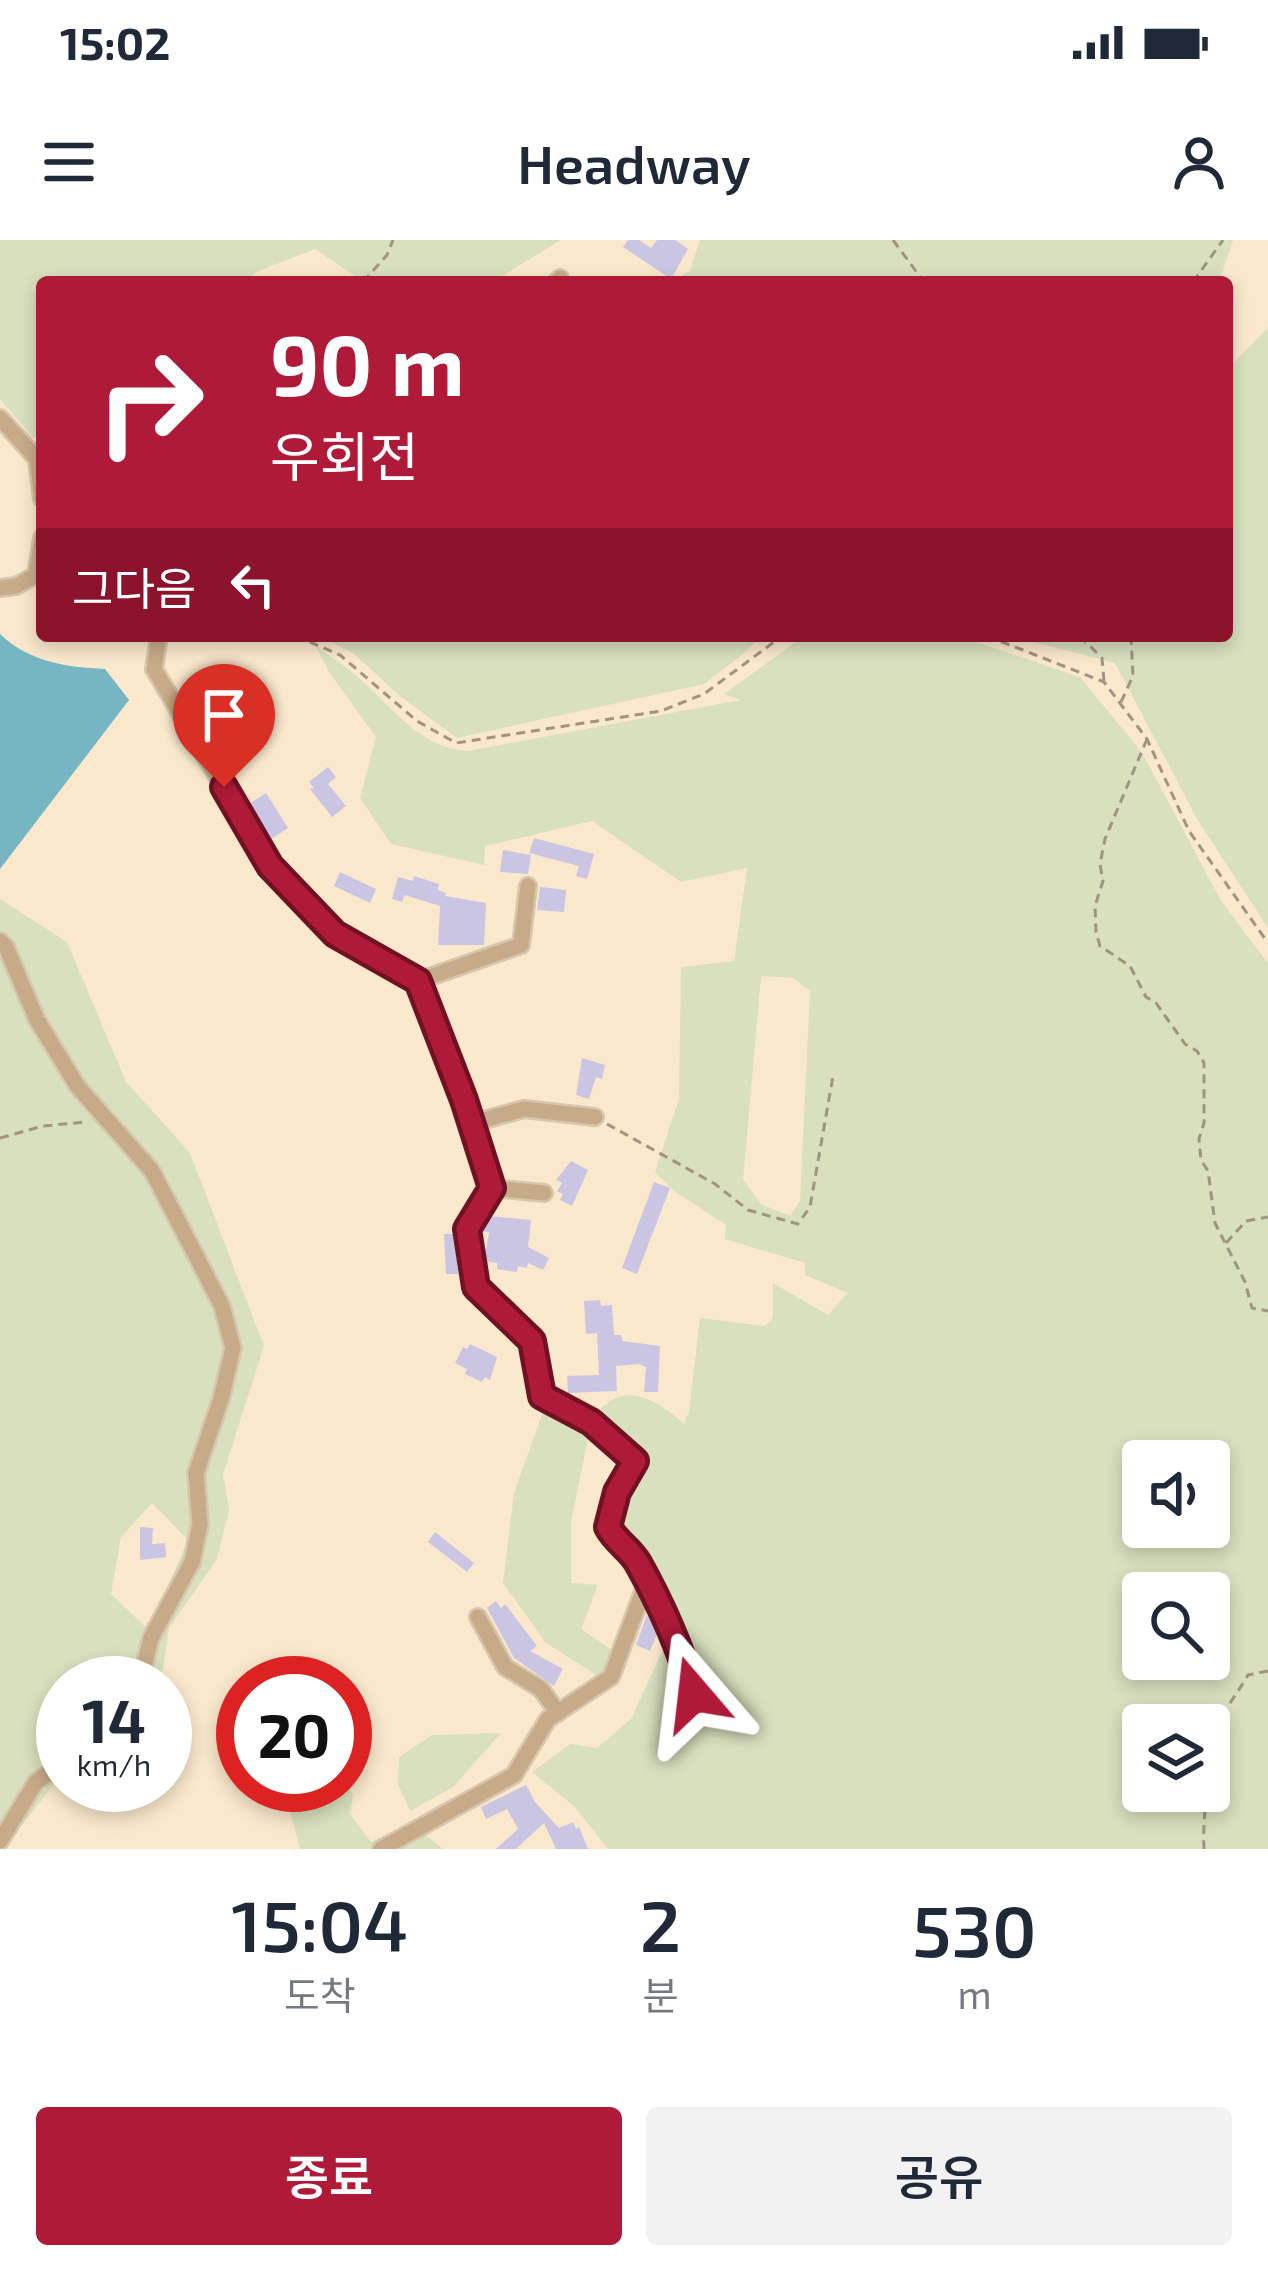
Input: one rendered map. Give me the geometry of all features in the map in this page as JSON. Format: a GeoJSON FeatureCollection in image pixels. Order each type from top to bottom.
{"type":"FeatureCollection","features":[{"type":"Feature","properties":{"kind":"street"},"geometry":{"type":"LineString","coordinates":[[0,418],[36,455]]}},
{"type":"Feature","properties":{"kind":"street"},"geometry":{"type":"LineString","coordinates":[[0,588],[36,577]]}},
{"type":"Feature","properties":{"kind":"street"},"geometry":{"type":"LineString","coordinates":[[158,642],[154,669],[270,866],[335,934],[418,981],[473,1124],[492,1188],[467,1229],[476,1287],[532,1341],[542,1396],[591,1422],[635,1461],[617,1492],[608,1527],[647,1581],[611,1677],[548,1719],[514,1775],[381,1849]]}},
{"type":"Feature","properties":{"kind":"street"},"geometry":{"type":"LineString","coordinates":[[418,981],[520,945],[528,886]]}},
{"type":"Feature","properties":{"kind":"street"},"geometry":{"type":"LineString","coordinates":[[0,941],[37,1020],[78,1087],[152,1171],[222,1306],[233,1348],[196,1473],[200,1525],[192,1562],[147,1656]]}},
{"type":"Feature","properties":{"kind":"street"},"geometry":{"type":"LineString","coordinates":[[473,1124],[524,1108],[595,1117]]}},
{"type":"Feature","properties":{"kind":"street"},"geometry":{"type":"LineString","coordinates":[[492,1188],[544,1193]]}},
{"type":"Feature","properties":{"kind":"street"},"geometry":{"type":"LineString","coordinates":[[478,1617],[505,1667],[541,1690],[557,1713]]}},
{"type":"Feature","properties":{"kind":"street"},"geometry":{"type":"LineString","coordinates":[[0,1841],[36,1782]]}},
{"type":"Feature","properties":{"kind":"lane"},"geometry":{"type":"LineString","coordinates":[[647,1581],[676,1634],[694,1694]]}},
{"type":"Feature","properties":{"kind":"path"},"geometry":{"type":"LineString","coordinates":[[368,276],[393,240]]}},
{"type":"Feature","properties":{"kind":"path"},"geometry":{"type":"LineString","coordinates":[[893,240],[920,276]]}},
{"type":"Feature","properties":{"kind":"path"},"geometry":{"type":"LineString","coordinates":[[1196,276],[1223,240]]}},
{"type":"Feature","properties":{"kind":"path"},"geometry":{"type":"LineString","coordinates":[[310,642],[340,655],[417,721],[456,743],[661,711],[704,694],[774,642]]}},
{"type":"Feature","properties":{"kind":"path"},"geometry":{"type":"LineString","coordinates":[[1002,642],[1104,682],[1147,739],[1189,831],[1268,943]]}},
{"type":"Feature","properties":{"kind":"path"},"geometry":{"type":"LineString","coordinates":[[1086,642],[1102,658],[1104,682]]}},
{"type":"Feature","properties":{"kind":"path"},"geometry":{"type":"LineString","coordinates":[[1121,704],[1133,676],[1131,642]]}},
{"type":"Feature","properties":{"kind":"path"},"geometry":{"type":"LineString","coordinates":[[1147,739],[1106,839],[1100,864],[1103,881],[1095,906],[1096,932],[1100,946],[1130,966],[1146,997],[1204,1063],[1204,1123],[1199,1139],[1215,1222],[1245,1282],[1252,1309],[1268,1311]]}},
{"type":"Feature","properties":{"kind":"path"},"geometry":{"type":"LineString","coordinates":[[595,1117],[715,1184],[748,1210],[798,1224],[810,1207],[832,1076]]}},
{"type":"Feature","properties":{"kind":"path"},"geometry":{"type":"LineString","coordinates":[[0,1138],[43,1126],[107,1120]]}},
{"type":"Feature","properties":{"kind":"path"},"geometry":{"type":"LineString","coordinates":[[1225,1244],[1246,1221],[1268,1217]]}},
{"type":"Feature","properties":{"kind":"path"},"geometry":{"type":"LineString","coordinates":[[1204,1849],[1202,1811],[1223,1714],[1248,1675],[1268,1671]]}},
{"type":"Feature","properties":{"kind":"green space"},"geometry":{"type":"Polygon","coordinates":[[[0,240],[561,240],[502,276],[355,276],[315,249],[252,276],[36,276],[36,437],[0,399],[0,240]]]}},
{"type":"Feature","properties":{"kind":"green space"},"geometry":{"type":"Polygon","coordinates":[[[700,240],[1233,240],[1221,276],[681,276],[690,271],[700,240]]]}},
{"type":"Feature","properties":{"kind":"green space"},"geometry":{"type":"Polygon","coordinates":[[[1268,327],[1268,928],[1197,819],[1115,663],[1033,642],[1233,642],[1233,364],[1268,327]]]}},
{"type":"Feature","properties":{"kind":"green space"},"geometry":{"type":"Polygon","coordinates":[[[332,642],[755,642],[704,684],[457,738],[354,654],[332,642]]]}},
{"type":"Feature","properties":{"kind":"green space"},"geometry":{"type":"Polygon","coordinates":[[[796,642],[976,642],[1080,677],[1143,754],[1221,901],[1268,963],[1268,1849],[608,1849],[575,1807],[532,1772],[570,1744],[597,1748],[631,1719],[678,1617],[662,1602],[613,1521],[643,1456],[604,1424],[601,1409],[611,1400],[633,1395],[654,1402],[684,1424],[700,1318],[765,1326],[773,1318],[773,1283],[828,1315],[848,1293],[805,1275],[805,1263],[725,1239],[726,1225],[674,1191],[655,1172],[679,1099],[681,967],[734,961],[747,868],[681,882],[592,821],[485,846],[484,865],[391,844],[360,798],[376,737],[315,645],[419,733],[468,751],[741,700],[724,694],[796,642]],[[761,976],[743,1180],[761,1204],[790,1216],[800,1201],[810,991],[793,978],[761,976]]]}},
{"type":"Feature","properties":{"kind":"green space"},"geometry":{"type":"Polygon","coordinates":[[[0,899],[67,942],[126,1082],[190,1153],[264,1346],[223,1474],[229,1510],[217,1559],[169,1628],[165,1656],[36,1656],[36,1807],[3,1849],[0,899]],[[152,1503],[121,1537],[111,1594],[149,1630],[188,1540],[152,1503]]]}},
{"type":"Feature","properties":{"kind":"green space"},"geometry":{"type":"Polygon","coordinates":[[[546,1403],[590,1429],[571,1522],[571,1583],[598,1585],[581,1629],[616,1653],[598,1676],[546,1643],[503,1583],[514,1493],[546,1403]]]}},
{"type":"Feature","properties":{"kind":"green space"},"geometry":{"type":"Polygon","coordinates":[[[501,1733],[453,1787],[410,1811],[398,1784],[399,1757],[432,1735],[501,1733]]]}},
{"type":"Feature","properties":{"kind":"green space"},"geometry":{"type":"Polygon","coordinates":[[[290,1812],[350,1812],[371,1842],[411,1823],[443,1849],[300,1849],[290,1812]]]}},
{"type":"Feature","properties":{"kind":"water"},"geometry":{"type":"Polygon","coordinates":[[[0,634],[23,651],[49,661],[105,669],[129,700],[0,869],[0,634]]]}},
{"type":"Feature","properties":{"kind":"building"},"geometry":{"type":"Polygon","coordinates":[[[628,240],[639,240],[651,248],[657,240],[675,240],[688,249],[673,276],[666,276],[623,247],[628,240]]]}},
{"type":"Feature","properties":{"kind":"building"},"geometry":{"type":"Polygon","coordinates":[[[328,767],[336,777],[328,784],[346,806],[332,817],[309,782],[328,767]]]}},
{"type":"Feature","properties":{"kind":"building"},"geometry":{"type":"Polygon","coordinates":[[[266,793],[288,828],[271,839],[249,804],[266,793]]]}},
{"type":"Feature","properties":{"kind":"building"},"geometry":{"type":"Polygon","coordinates":[[[534,838],[594,854],[587,879],[576,876],[579,866],[529,853],[534,838]]]}},
{"type":"Feature","properties":{"kind":"building"},"geometry":{"type":"Polygon","coordinates":[[[503,850],[531,855],[528,874],[500,872],[503,850]]]}},
{"type":"Feature","properties":{"kind":"building"},"geometry":{"type":"Polygon","coordinates":[[[340,872],[376,889],[370,903],[334,886],[340,872]]]}},
{"type":"Feature","properties":{"kind":"building"},"geometry":{"type":"Polygon","coordinates":[[[414,876],[439,884],[445,896],[486,903],[484,945],[438,945],[440,906],[405,895],[402,902],[392,899],[398,877],[413,881],[414,876]]]}},
{"type":"Feature","properties":{"kind":"building"},"geometry":{"type":"Polygon","coordinates":[[[540,887],[566,890],[564,912],[537,910],[540,887]]]}},
{"type":"Feature","properties":{"kind":"building"},"geometry":{"type":"Polygon","coordinates":[[[582,1058],[605,1065],[589,1099],[576,1095],[582,1058]]]}},
{"type":"Feature","properties":{"kind":"building"},"geometry":{"type":"Polygon","coordinates":[[[571,1161],[588,1170],[572,1206],[560,1200],[563,1194],[557,1191],[562,1183],[556,1180],[571,1161]]]}},
{"type":"Feature","properties":{"kind":"building"},"geometry":{"type":"Polygon","coordinates":[[[654,1182],[670,1188],[637,1274],[622,1268],[654,1182]]]}},
{"type":"Feature","properties":{"kind":"building"},"geometry":{"type":"Polygon","coordinates":[[[489,1216],[531,1220],[528,1247],[549,1258],[543,1270],[528,1263],[527,1268],[518,1266],[517,1272],[497,1269],[497,1263],[484,1261],[489,1232],[480,1231],[489,1216]]]}},
{"type":"Feature","properties":{"kind":"building"},"geometry":{"type":"Polygon","coordinates":[[[444,1234],[456,1234],[458,1274],[446,1274],[444,1234]]]}},
{"type":"Feature","properties":{"kind":"building"},"geometry":{"type":"Polygon","coordinates":[[[600,1300],[601,1306],[612,1305],[614,1335],[621,1335],[622,1341],[660,1346],[658,1392],[644,1392],[646,1367],[639,1364],[616,1366],[617,1391],[568,1393],[567,1376],[599,1375],[597,1333],[586,1334],[584,1301],[600,1300]]]}},
{"type":"Feature","properties":{"kind":"building"},"geometry":{"type":"Polygon","coordinates":[[[470,1344],[497,1357],[490,1380],[485,1377],[482,1382],[465,1374],[467,1369],[455,1363],[463,1347],[470,1344]]]}},
{"type":"Feature","properties":{"kind":"building"},"geometry":{"type":"Polygon","coordinates":[[[140,1527],[153,1528],[152,1544],[165,1543],[166,1557],[140,1560],[140,1527]]]}},
{"type":"Feature","properties":{"kind":"building"},"geometry":{"type":"Polygon","coordinates":[[[435,1532],[474,1563],[467,1572],[428,1542],[435,1532]]]}},
{"type":"Feature","properties":{"kind":"building"},"geometry":{"type":"Polygon","coordinates":[[[496,1601],[501,1608],[505,1604],[537,1646],[530,1651],[563,1669],[554,1686],[514,1658],[487,1608],[496,1601]]]}},
{"type":"Feature","properties":{"kind":"building"},"geometry":{"type":"Polygon","coordinates":[[[647,1615],[661,1624],[650,1651],[636,1645],[647,1615]]]}},
{"type":"Feature","properties":{"kind":"building"},"geometry":{"type":"Polygon","coordinates":[[[526,1785],[559,1828],[573,1822],[579,1827],[588,1849],[556,1849],[544,1823],[516,1849],[496,1849],[518,1829],[507,1809],[486,1819],[481,1807],[526,1785]]]}},
{"type":"Feature","properties":{"kind":"route"},"geometry":{"type":"LineString","coordinates":[[224,787],[270,866],[335,934],[418,981],[492,1188],[467,1229],[476,1287],[532,1341],[542,1396],[591,1422],[635,1461],[617,1492],[608,1527],[634,1557],[676,1634],[694,1694]]}}]}
